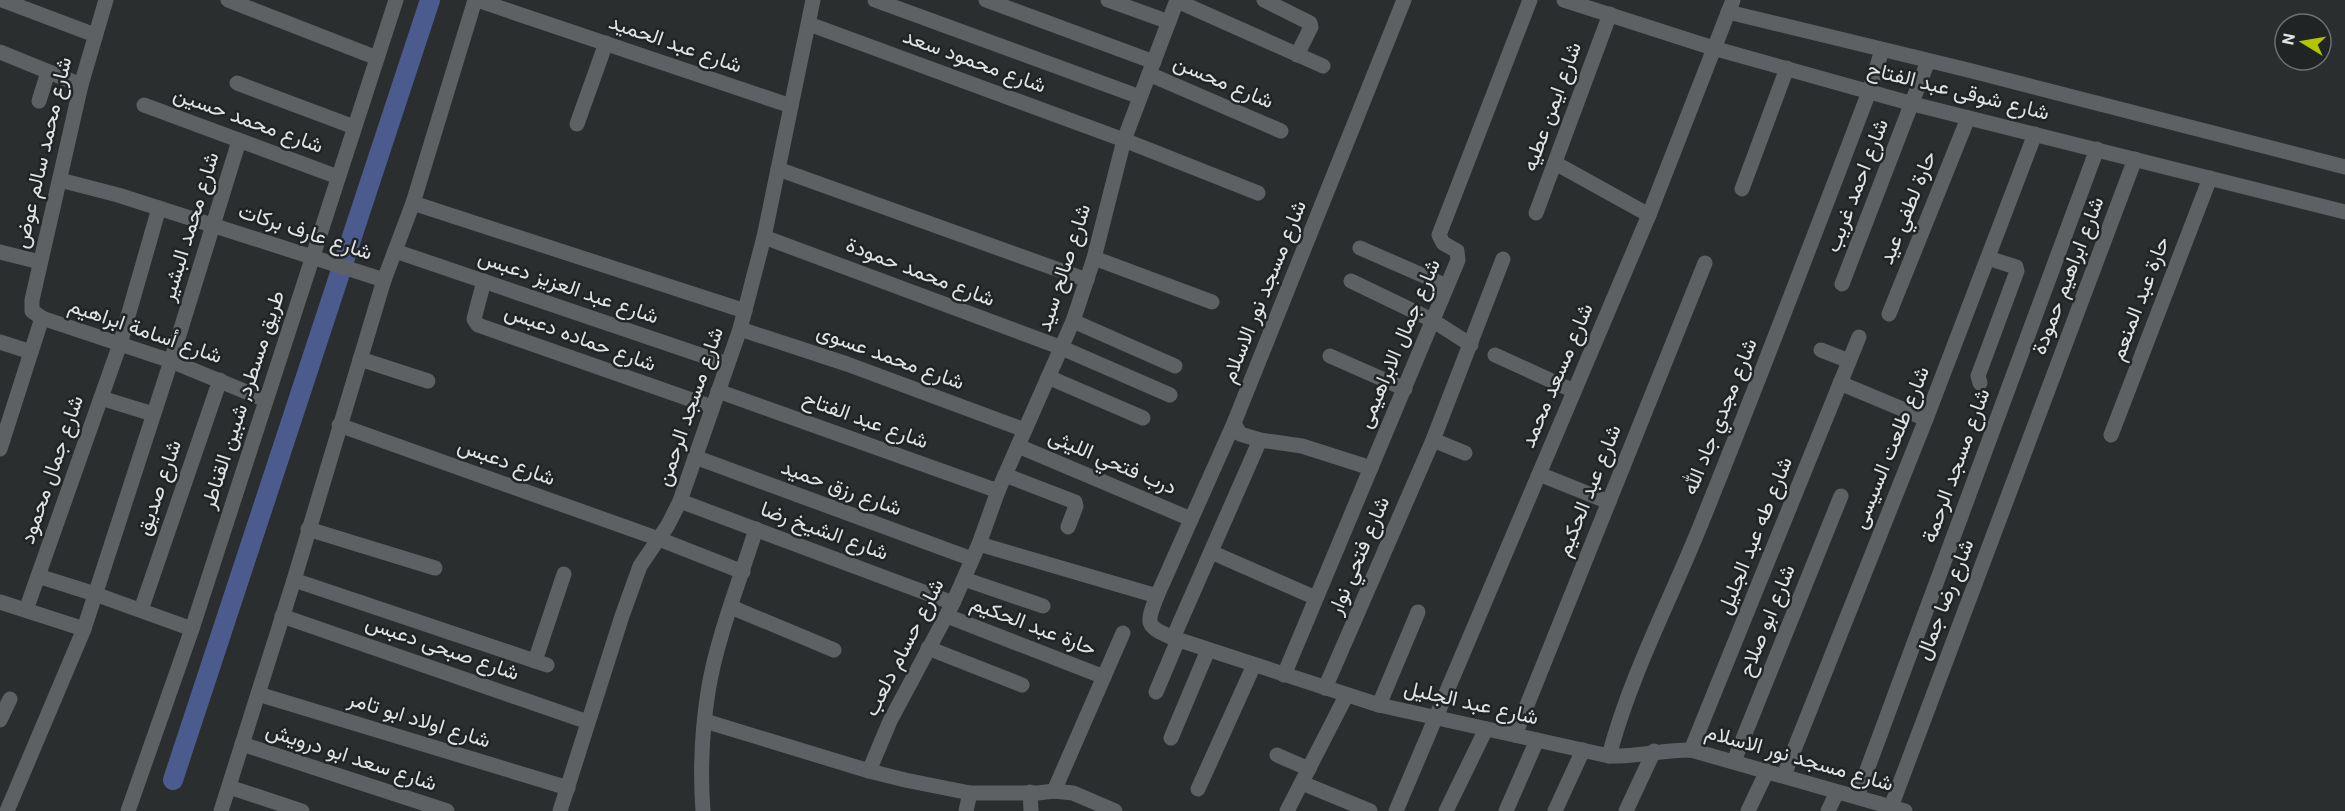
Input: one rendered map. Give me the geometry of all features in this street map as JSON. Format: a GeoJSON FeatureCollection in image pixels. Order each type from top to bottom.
{"type":"FeatureCollection","features":[{"type":"Feature","properties":{"kind":"street"},"geometry":{"type":"LineString","coordinates":[[2,0],[95,35]]}},
{"type":"Feature","properties":{"kind":"street","name":"شارع محمد سالم عوض"},"geometry":{"type":"LineString","coordinates":[[42,318],[35,315],[30,306],[81,85],[106,0]]}},
{"type":"Feature","properties":{"kind":"street"},"geometry":{"type":"LineString","coordinates":[[228,0],[377,58]]}},
{"type":"Feature","properties":{"kind":"street","name":"طريق مسطرد, شبين القناطر"},"geometry":{"type":"LineString","coordinates":[[128,811],[192,629],[396,0]]}},
{"type":"Feature","properties":{"kind":"street"},"geometry":{"type":"LineString","coordinates":[[221,811],[294,580],[384,280],[412,203],[476,0]]}},
{"type":"Feature","properties":{"kind":"street","name":"شارع عبد الحميد"},"geometry":{"type":"LineString","coordinates":[[476,0],[791,106]]}},
{"type":"Feature","properties":{"kind":"street","name":"شارع مسجد الرحمن"},"geometry":{"type":"LineString","coordinates":[[561,811],[640,566],[659,540],[680,501],[740,328],[764,237],[813,0]]}},
{"type":"Feature","properties":{"kind":"street"},"geometry":{"type":"LineString","coordinates":[[875,0],[1140,97]]}},
{"type":"Feature","properties":{"kind":"street","name":"شارع محسن"},"geometry":{"type":"LineString","coordinates":[[986,0],[1151,68],[1281,131]]}},
{"type":"Feature","properties":{"kind":"street"},"geometry":{"type":"LineString","coordinates":[[1108,0],[1169,22]]}},
{"type":"Feature","properties":{"kind":"street"},"geometry":{"type":"LineString","coordinates":[[1264,0],[1310,23],[1311,27],[1297,55]]}},
{"type":"Feature","properties":{"kind":"street","name":"شارع مسجد نور الاسلام"},"geometry":{"type":"LineString","coordinates":[[1175,639],[1154,630],[1148,620],[1234,423],[1404,0]]}},
{"type":"Feature","properties":{"kind":"street","name":"شارع جمال الابراهيمى"},"geometry":{"type":"LineString","coordinates":[[1284,675],[1458,260],[1454,247],[1440,240],[1439,235],[1530,0]]}},
{"type":"Feature","properties":{"kind":"street","name":"شارع شوقى عبد الفتاح"},"geometry":{"type":"LineString","coordinates":[[1564,0],[1713,48],[1913,104],[2345,212]]}},
{"type":"Feature","properties":{"kind":"street"},"geometry":{"type":"LineString","coordinates":[[1177,1],[1323,66]]}},
{"type":"Feature","properties":{"kind":"street","name":"شارع صالح سيد"},"geometry":{"type":"LineString","coordinates":[[979,544],[998,491],[1073,321],[1094,258],[1124,140],[1177,1]]}},
{"type":"Feature","properties":{"kind":"street","name":"شارع شوقى عبد الفتاح"},"geometry":{"type":"LineString","coordinates":[[1731,6],[1882,50],[2345,167]]}},
{"type":"Feature","properties":{"kind":"street","name":"شارع مسعد محمد"},"geometry":{"type":"LineString","coordinates":[[1396,811],[1649,215],[1731,6]]}},
{"type":"Feature","properties":{"kind":"street","name":"شارع ايمن عطيه"},"geometry":{"type":"LineString","coordinates":[[1536,213],[1610,14]]}},
{"type":"Feature","properties":{"kind":"street","name":"شارع محمود سعد"},"geometry":{"type":"LineString","coordinates":[[809,24],[1124,140],[1258,193]]}},
{"type":"Feature","properties":{"kind":"street"},"geometry":{"type":"LineString","coordinates":[[577,124],[606,44]]}},
{"type":"Feature","properties":{"kind":"street","name":"شارع مجدي جاد الله"},"geometry":{"type":"LineString","coordinates":[[1609,756],[1616,728],[1636,676],[1756,390],[1869,92],[1882,50]]}},
{"type":"Feature","properties":{"kind":"street"},"geometry":{"type":"LineString","coordinates":[[0,52],[81,85]]}},
{"type":"Feature","properties":{"kind":"street","name":"شارع احمد غريب"},"geometry":{"type":"LineString","coordinates":[[1842,284],[1928,61]]}},
{"type":"Feature","properties":{"kind":"street"},"geometry":{"type":"LineString","coordinates":[[1742,189],[1787,68]]}},
{"type":"Feature","properties":{"kind":"street"},"geometry":{"type":"LineString","coordinates":[[39,101],[48,72]]}},
{"type":"Feature","properties":{"kind":"street"},"geometry":{"type":"LineString","coordinates":[[237,83],[354,127]]}},
{"type":"Feature","properties":{"kind":"street","name":"شارع محمد حسين"},"geometry":{"type":"LineString","coordinates":[[144,105],[338,177]]}},
{"type":"Feature","properties":{"kind":"street","name":"حارة لطفي عيد"},"geometry":{"type":"LineString","coordinates":[[1889,314],[1968,118]]}},
{"type":"Feature","properties":{"kind":"street","name":"شارع طلعت السيسى"},"geometry":{"type":"LineString","coordinates":[[1784,775],[1926,419],[2034,134]]}},
{"type":"Feature","properties":{"kind":"street","name":"شارع محمد البشير"},"geometry":{"type":"LineString","coordinates":[[8,811],[84,628],[171,361],[239,141]]}},
{"type":"Feature","properties":{"kind":"street","name":"شارع مسجد الرحمة"},"geometry":{"type":"LineString","coordinates":[[1857,797],[2097,149]]}},
{"type":"Feature","properties":{"kind":"street","name":"شارع ابراهيم حمودة"},"geometry":{"type":"LineString","coordinates":[[2041,408],[2135,159]]}},
{"type":"Feature","properties":{"kind":"street"},"geometry":{"type":"LineString","coordinates":[[1556,163],[1649,215]]}},
{"type":"Feature","properties":{"kind":"street"},"geometry":{"type":"LineString","coordinates":[[778,169],[1087,280]]}},
{"type":"Feature","properties":{"kind":"street","name":"حارة عبد المنعم"},"geometry":{"type":"LineString","coordinates":[[2111,435],[2210,178]]}},
{"type":"Feature","properties":{"kind":"street","name":"شارع عارف بركات"},"geometry":{"type":"LineString","coordinates":[[60,180],[159,208],[384,280]]}},
{"type":"Feature","properties":{"kind":"street"},"geometry":{"type":"LineString","coordinates":[[412,203],[744,311]]}},
{"type":"Feature","properties":{"kind":"street","name":"شارع جمال محمود"},"geometry":{"type":"LineString","coordinates":[[26,610],[120,344],[159,208]]}},
{"type":"Feature","properties":{"kind":"street","name":"شارع محمد حمودة"},"geometry":{"type":"LineString","coordinates":[[764,237],[1062,348],[1170,395]]}},
{"type":"Feature","properties":{"kind":"street"},"geometry":{"type":"LineString","coordinates":[[1360,248],[1447,286]]}},
{"type":"Feature","properties":{"kind":"street","name":"شارع عبد العزيز دعبس"},"geometry":{"type":"LineString","coordinates":[[395,251],[727,364]]}},
{"type":"Feature","properties":{"kind":"street"},"geometry":{"type":"LineString","coordinates":[[0,252],[40,262]]}},
{"type":"Feature","properties":{"kind":"street"},"geometry":{"type":"LineString","coordinates":[[1094,258],[1212,302]]}},
{"type":"Feature","properties":{"kind":"street"},"geometry":{"type":"LineString","coordinates":[[1980,383],[1978,376],[2018,271],[2016,267],[1988,258]]}},
{"type":"Feature","properties":{"kind":"street","name":"شارع فتحي نوار"},"geometry":{"type":"LineString","coordinates":[[1325,688],[1433,440],[1503,259]]}},
{"type":"Feature","properties":{"kind":"street","name":"شارع عبد الحكيم"},"geometry":{"type":"LineString","coordinates":[[1515,735],[1705,263]]}},
{"type":"Feature","properties":{"kind":"street","name":"شارع حماده دعبس"},"geometry":{"type":"LineString","coordinates":[[484,281],[474,319],[478,325],[712,407]]}},
{"type":"Feature","properties":{"kind":"street"},"geometry":{"type":"LineString","coordinates":[[1351,281],[1432,320],[1471,345]]}},
{"type":"Feature","properties":{"kind":"street"},"geometry":{"type":"LineString","coordinates":[[0,449],[3,429],[42,318]]}},
{"type":"Feature","properties":{"kind":"street","name":"شارع أسامة ابراهيم"},"geometry":{"type":"LineString","coordinates":[[42,318],[171,361],[266,400]]}},
{"type":"Feature","properties":{"kind":"street"},"geometry":{"type":"LineString","coordinates":[[1073,321],[1175,366]]}},
{"type":"Feature","properties":{"kind":"street","name":"شارع محمد عسوى"},"geometry":{"type":"LineString","coordinates":[[740,328],[847,363],[1025,430]]}},
{"type":"Feature","properties":{"kind":"street","name":"شارع طه عبد الجليل"},"geometry":{"type":"LineString","coordinates":[[1691,750],[1859,337]]}},
{"type":"Feature","properties":{"kind":"street"},"geometry":{"type":"LineString","coordinates":[[0,342],[31,352]]}},
{"type":"Feature","properties":{"kind":"street"},"geometry":{"type":"LineString","coordinates":[[1821,350],[1849,362]]}},
{"type":"Feature","properties":{"kind":"street"},"geometry":{"type":"LineString","coordinates":[[1495,355],[1574,391]]}},
{"type":"Feature","properties":{"kind":"street"},"geometry":{"type":"LineString","coordinates":[[1330,356],[1405,388]]}},
{"type":"Feature","properties":{"kind":"street"},"geometry":{"type":"LineString","coordinates":[[360,359],[428,381]]}},
{"type":"Feature","properties":{"kind":"street"},"geometry":{"type":"LineString","coordinates":[[1048,377],[1143,418]]}},
{"type":"Feature","properties":{"kind":"street","name":"شارع صديق"},"geometry":{"type":"LineString","coordinates":[[141,610],[220,380]]}},
{"type":"Feature","properties":{"kind":"street"},"geometry":{"type":"LineString","coordinates":[[1840,383],[1926,419]]}},
{"type":"Feature","properties":{"kind":"street","name":"شارع عبد الفتاح"},"geometry":{"type":"LineString","coordinates":[[718,391],[998,491]]}},
{"type":"Feature","properties":{"kind":"street"},"geometry":{"type":"LineString","coordinates":[[101,398],[153,414]]}},
{"type":"Feature","properties":{"kind":"street","name":"شارع رضا جمال"},"geometry":{"type":"LineString","coordinates":[[1898,809],[2041,408]]}},
{"type":"Feature","properties":{"kind":"street"},"geometry":{"type":"LineString","coordinates":[[1234,423],[1240,434],[1260,440],[1302,446],[1371,468]]}},
{"type":"Feature","properties":{"kind":"street","name":"شارع دعبس"},"geometry":{"type":"LineString","coordinates":[[339,425],[659,540]]}},
{"type":"Feature","properties":{"kind":"street"},"geometry":{"type":"LineString","coordinates":[[1156,693],[1175,639],[1260,440]]}},
{"type":"Feature","properties":{"kind":"street"},"geometry":{"type":"LineString","coordinates":[[1433,440],[1465,453]]}},
{"type":"Feature","properties":{"kind":"street","name":"درب فتحي الليثى"},"geometry":{"type":"LineString","coordinates":[[1018,446],[1191,519]]}},
{"type":"Feature","properties":{"kind":"street","name":"شارع رزق حميد"},"geometry":{"type":"LineString","coordinates":[[695,457],[972,560]]}},
{"type":"Feature","properties":{"kind":"street"},"geometry":{"type":"LineString","coordinates":[[1539,474],[1609,502]]}},
{"type":"Feature","properties":{"kind":"street"},"geometry":{"type":"LineString","coordinates":[[1005,475],[1075,502],[1076,506],[1068,527]]}},
{"type":"Feature","properties":{"kind":"street","name":"شارع ابو صلاح"},"geometry":{"type":"LineString","coordinates":[[1734,761],[1841,496]]}},
{"type":"Feature","properties":{"kind":"street","name":"شارع الشيخ رضا"},"geometry":{"type":"LineString","coordinates":[[680,501],[756,529],[950,609]]}},
{"type":"Feature","properties":{"kind":"street"},"geometry":{"type":"LineString","coordinates":[[308,529],[435,568]]}},
{"type":"Feature","properties":{"kind":"street"},"geometry":{"type":"LineString","coordinates":[[703,811],[702,766],[708,691],[756,529]]}},
{"type":"Feature","properties":{"kind":"street"},"geometry":{"type":"LineString","coordinates":[[659,540],[743,572]]}},
{"type":"Feature","properties":{"kind":"street"},"geometry":{"type":"LineString","coordinates":[[979,544],[1157,596]]}},
{"type":"Feature","properties":{"kind":"street","name":"شارع حسام دلعب"},"geometry":{"type":"LineString","coordinates":[[869,771],[890,721],[950,609],[979,544]]}},
{"type":"Feature","properties":{"kind":"street"},"geometry":{"type":"LineString","coordinates":[[1211,552],[1316,598]]}},
{"type":"Feature","properties":{"kind":"street","name":"شارع صبحى دعبس"},"geometry":{"type":"LineString","coordinates":[[294,580],[541,663],[564,574]]}},
{"type":"Feature","properties":{"kind":"street"},"geometry":{"type":"LineString","coordinates":[[38,576],[192,629]]}},
{"type":"Feature","properties":{"kind":"street"},"geometry":{"type":"LineString","coordinates":[[964,579],[1043,606]]}},
{"type":"Feature","properties":{"kind":"street"},"geometry":{"type":"LineString","coordinates":[[0,602],[84,628]]}},
{"type":"Feature","properties":{"kind":"street"},"geometry":{"type":"LineString","coordinates":[[731,608],[834,650]]}},
{"type":"Feature","properties":{"kind":"street","name":"حارة عبد الحكيم"},"geometry":{"type":"LineString","coordinates":[[950,609],[1104,677]]}},
{"type":"Feature","properties":{"kind":"street"},"geometry":{"type":"LineString","coordinates":[[1379,705],[1418,612]]}},
{"type":"Feature","properties":{"kind":"street","name":"شارع صبحى دعبس"},"geometry":{"type":"LineString","coordinates":[[282,616],[588,722]]}},
{"type":"Feature","properties":{"kind":"street"},"geometry":{"type":"LineString","coordinates":[[1054,791],[1123,633]]}},
{"type":"Feature","properties":{"kind":"street","name":"شارع عبد الجليل"},"geometry":{"type":"LineString","coordinates":[[1175,639],[1379,705],[1609,756]]}},
{"type":"Feature","properties":{"kind":"street"},"geometry":{"type":"LineString","coordinates":[[928,648],[1022,685]]}},
{"type":"Feature","properties":{"kind":"street"},"geometry":{"type":"LineString","coordinates":[[1171,738],[1208,650]]}},
{"type":"Feature","properties":{"kind":"street"},"geometry":{"type":"LineString","coordinates":[[1198,789],[1254,665]]}},
{"type":"Feature","properties":{"kind":"street","name":"شارع اولاد ابو تامر"},"geometry":{"type":"LineString","coordinates":[[258,694],[568,788]]}},
{"type":"Feature","properties":{"kind":"street"},"geometry":{"type":"LineString","coordinates":[[1287,811],[1346,696]]}},
{"type":"Feature","properties":{"kind":"street"},"geometry":{"type":"LineString","coordinates":[[0,720],[10,699]]}},
{"type":"Feature","properties":{"kind":"street"},"geometry":{"type":"LineString","coordinates":[[705,721],[869,771],[970,792],[1054,791],[1082,796],[1115,811]]}},
{"type":"Feature","properties":{"kind":"street"},"geometry":{"type":"LineString","coordinates":[[1446,811],[1486,729]]}},
{"type":"Feature","properties":{"kind":"street"},"geometry":{"type":"LineString","coordinates":[[1506,811],[1537,740]]}},
{"type":"Feature","properties":{"kind":"street","name":"شارع سعد ابو درويش"},"geometry":{"type":"LineString","coordinates":[[242,744],[447,811]]}},
{"type":"Feature","properties":{"kind":"street"},"geometry":{"type":"LineString","coordinates":[[1555,811],[1583,750]]}},
{"type":"Feature","properties":{"kind":"street","name":"شارع مسجد نور الاسلام"},"geometry":{"type":"LineString","coordinates":[[1609,756],[1621,757],[1654,751],[1691,750],[1857,797],[1870,806],[1898,809]]}},
{"type":"Feature","properties":{"kind":"street"},"geometry":{"type":"LineString","coordinates":[[1626,811],[1654,751]]}},
{"type":"Feature","properties":{"kind":"street"},"geometry":{"type":"LineString","coordinates":[[1277,755],[1309,768]]}},
{"type":"Feature","properties":{"kind":"street"},"geometry":{"type":"LineString","coordinates":[[1748,811],[1767,771]]}},
{"type":"Feature","properties":{"kind":"street"},"geometry":{"type":"LineString","coordinates":[[1302,783],[1370,811]]}},
{"type":"Feature","properties":{"kind":"street"},"geometry":{"type":"LineString","coordinates":[[229,787],[302,811]]}},
{"type":"Feature","properties":{"kind":"street"},"geometry":{"type":"LineString","coordinates":[[966,811],[970,792]]}},
{"type":"Feature","properties":{"kind":"street"},"geometry":{"type":"LineString","coordinates":[[1030,792],[1031,811]]}},
{"type":"Feature","properties":{"kind":"street"},"geometry":{"type":"LineString","coordinates":[[1828,811],[1837,792]]}},
{"type":"Feature","properties":{"kind":"waterway"},"geometry":{"type":"LineString","coordinates":[[173,780],[430,0]]}}]}
